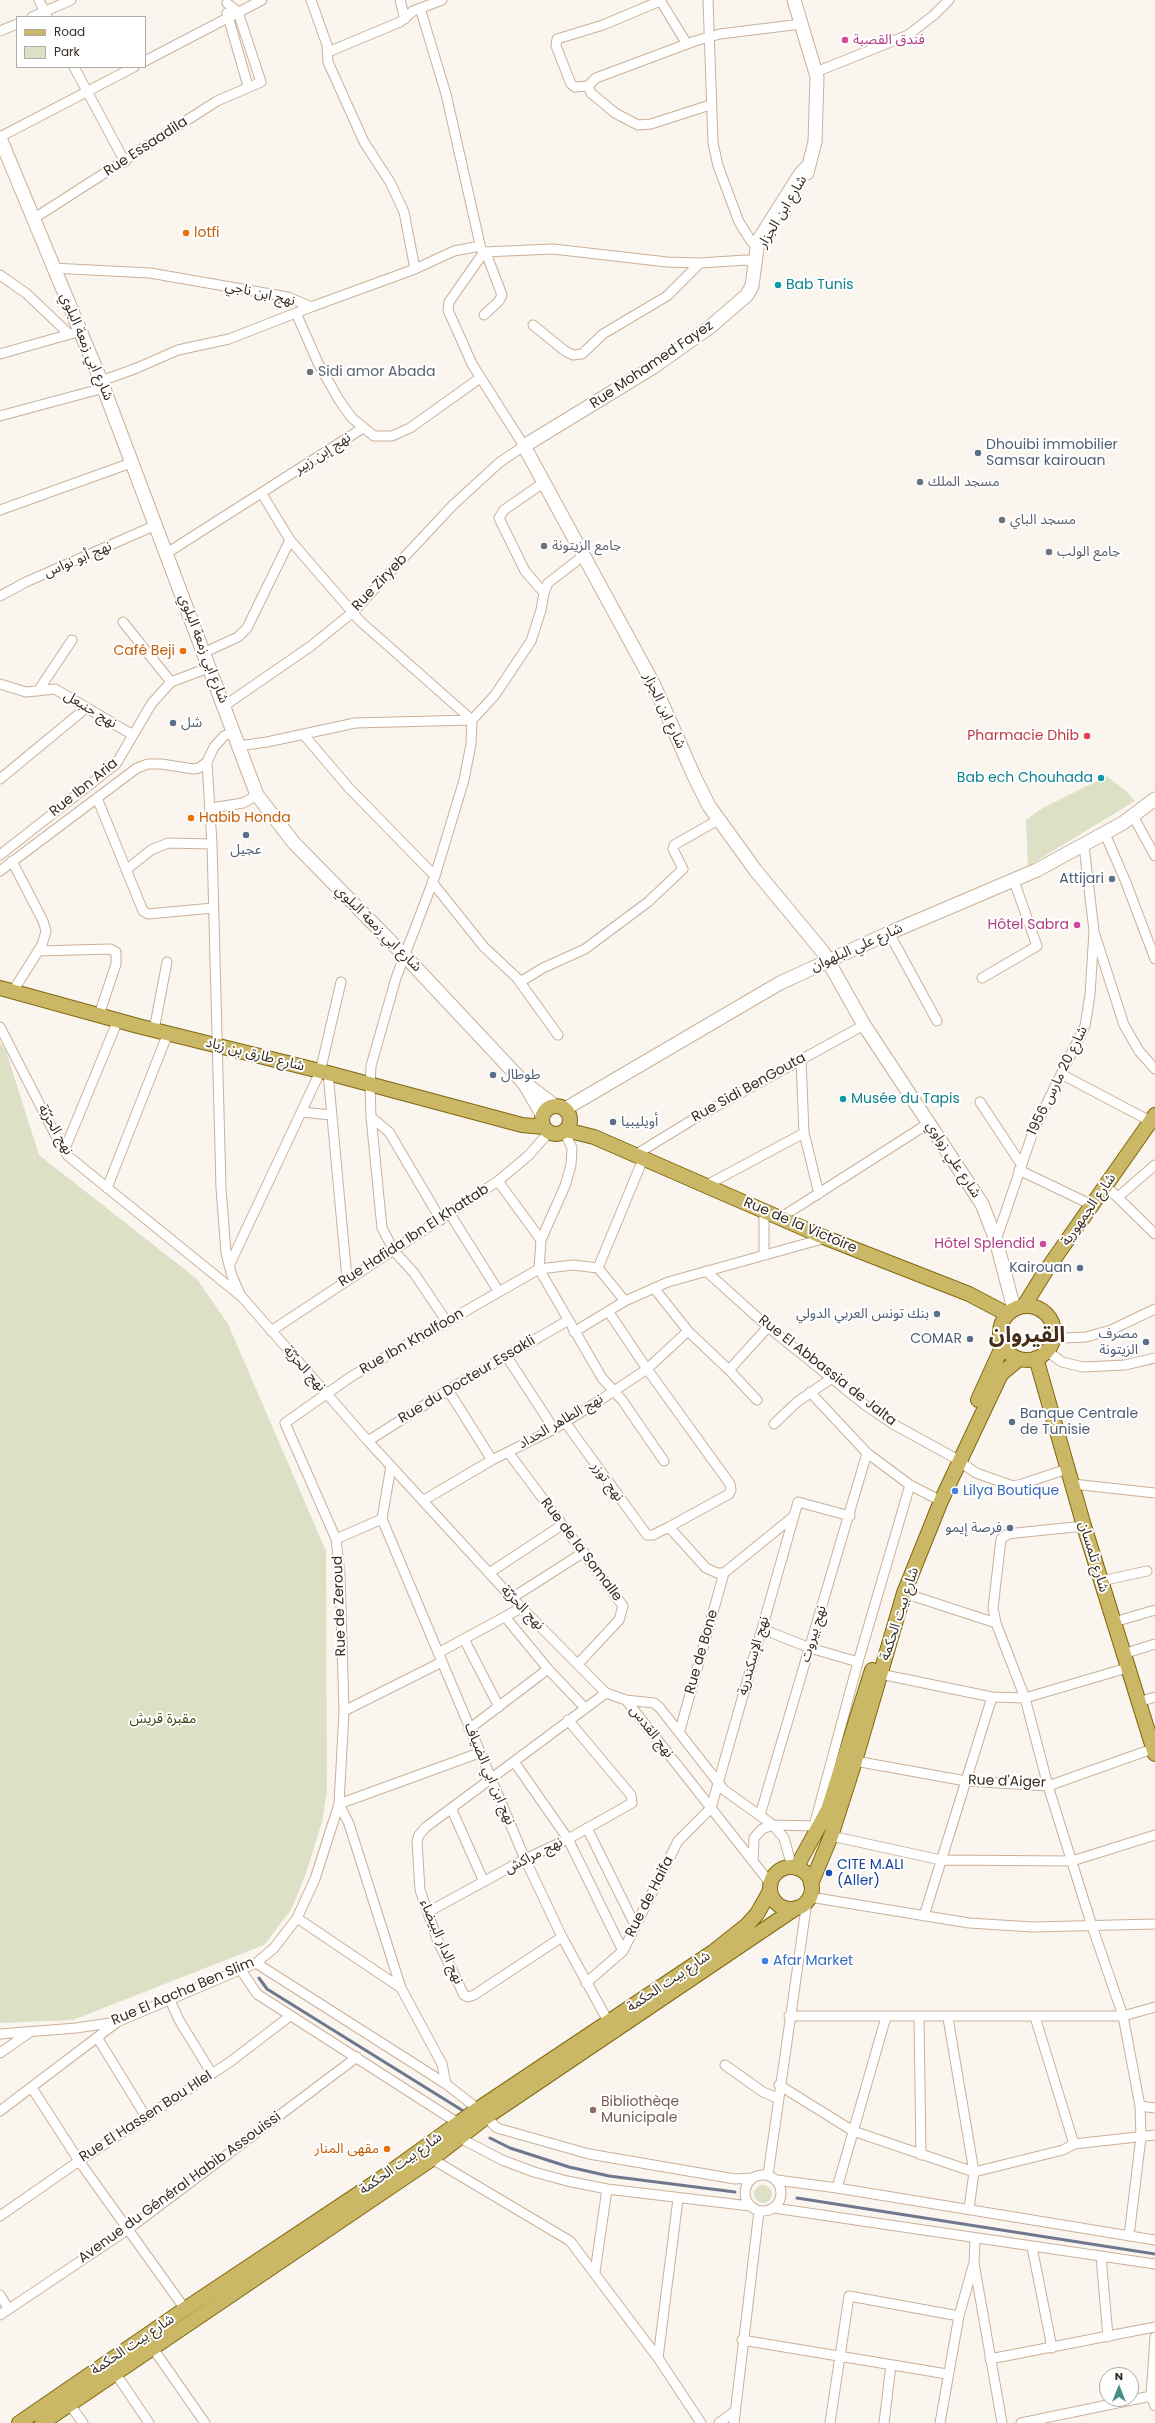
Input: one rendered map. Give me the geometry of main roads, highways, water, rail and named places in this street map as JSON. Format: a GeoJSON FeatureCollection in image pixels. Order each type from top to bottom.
{"type":"FeatureCollection","features":[{"type":"Feature","properties":{"kind":"main road","name":"شارع طارق بن زياد"},"geometry":{"type":"LineString","coordinates":[[7,989],[161,1032],[324,1072],[531,1127],[544,1123],[557,1134],[564,1119]]}},
{"type":"Feature","properties":{"kind":"main road"},"geometry":{"type":"LineString","coordinates":[[544,1123],[547,1109],[564,1119]]}},
{"type":"Feature","properties":{"kind":"main road","name":"شارع الجمهورية"},"geometry":{"type":"LineString","coordinates":[[1015,1310],[1106,1186],[1153,1118]]}},
{"type":"Feature","properties":{"kind":"main road","name":"Rue de la Victoire"},"geometry":{"type":"LineString","coordinates":[[564,1119],[594,1137],[764,1212],[969,1294],[1015,1310]]}},
{"type":"Feature","properties":{"kind":"main road"},"geometry":{"type":"LineString","coordinates":[[1040,1309],[1046,1313],[1054,1327],[1054,1336],[1042,1355],[1019,1359],[1012,1356],[1003,1345],[1000,1329],[1015,1310],[1040,1309]]}},
{"type":"Feature","properties":{"kind":"main road","name":"شارع بيت الحكمة"},"geometry":{"type":"LineString","coordinates":[[956,1460],[1003,1345]]}},
{"type":"Feature","properties":{"kind":"main road","name":"شارع تلمسان"},"geometry":{"type":"LineString","coordinates":[[1042,1355],[1068,1469],[1084,1526],[1127,1668],[1154,1750]]}},
{"type":"Feature","properties":{"kind":"main road","name":"شارع بيت الحكمة"},"geometry":{"type":"LineString","coordinates":[[19,2423],[185,2309],[263,2264],[383,2185],[432,2158],[460,2138],[482,2113],[730,1939],[757,1914],[779,1872],[794,1867],[813,1832],[828,1810],[897,1589],[937,1499],[1001,1374],[1019,1359]]}},
{"type":"Feature","properties":{"kind":"main road","name":"شارع بيت الحكمة"},"geometry":{"type":"LineString","coordinates":[[383,2185],[458,2122],[482,2113],[806,1897],[831,1836],[855,1762],[904,1592],[937,1499]]}},
{"type":"Feature","properties":{"kind":"main road"},"geometry":{"type":"LineString","coordinates":[[770,1887],[772,1898],[783,1907],[806,1897],[803,1871],[794,1867]]}},
{"type":"Feature","properties":{"kind":"main road","name":"شارع بيت الحكمة"},"geometry":{"type":"LineString","coordinates":[[42,2423],[116,2374],[263,2264]]}},
{"type":"Feature","properties":{"kind":"waterway"},"geometry":{"type":"LineString","coordinates":[[259,1978],[267,1989],[465,2112]]}},
{"type":"Feature","properties":{"kind":"waterway"},"geometry":{"type":"LineString","coordinates":[[490,2138],[510,2148],[569,2167],[609,2176],[735,2192]]}},
{"type":"Feature","properties":{"kind":"waterway"},"geometry":{"type":"LineString","coordinates":[[797,2198],[1155,2254]]}},
{"type":"Feature","properties":{"kind":"place","name":"فندق القصبة"},"geometry":{"type":"Point","coordinates":[845,40]}},
{"type":"Feature","properties":{"kind":"place","name":"lotfi"},"geometry":{"type":"Point","coordinates":[186,233]}},
{"type":"Feature","properties":{"kind":"place","name":"Bab Tunis"},"geometry":{"type":"Point","coordinates":[778,285]}},
{"type":"Feature","properties":{"kind":"place","name":"Sidi amor Abada"},"geometry":{"type":"Point","coordinates":[310,372]}},
{"type":"Feature","properties":{"kind":"place","name":"Dhouibi immobilier Samsar kairouan"},"geometry":{"type":"Point","coordinates":[978,453]}},
{"type":"Feature","properties":{"kind":"place","name":"مسجد الملك"},"geometry":{"type":"Point","coordinates":[920,482]}},
{"type":"Feature","properties":{"kind":"place","name":"مسجد الباي"},"geometry":{"type":"Point","coordinates":[1002,520]}},
{"type":"Feature","properties":{"kind":"place","name":"جامع الزيتونة"},"geometry":{"type":"Point","coordinates":[544,546]}},
{"type":"Feature","properties":{"kind":"place","name":"جامع الولب"},"geometry":{"type":"Point","coordinates":[1049,552]}},
{"type":"Feature","properties":{"kind":"place","name":"Café Beji"},"geometry":{"type":"Point","coordinates":[183,651]}},
{"type":"Feature","properties":{"kind":"place","name":"شل"},"geometry":{"type":"Point","coordinates":[173,723]}},
{"type":"Feature","properties":{"kind":"place","name":"Pharmacie Dhib"},"geometry":{"type":"Point","coordinates":[1087,736]}},
{"type":"Feature","properties":{"kind":"place","name":"Bab ech Chouhada"},"geometry":{"type":"Point","coordinates":[1101,778]}},
{"type":"Feature","properties":{"kind":"place","name":"Habib Honda"},"geometry":{"type":"Point","coordinates":[191,818]}},
{"type":"Feature","properties":{"kind":"place","name":"عجيل"},"geometry":{"type":"Point","coordinates":[246,835]}},
{"type":"Feature","properties":{"kind":"place","name":"Attijari"},"geometry":{"type":"Point","coordinates":[1112,879]}},
{"type":"Feature","properties":{"kind":"place","name":"Hôtel Sabra"},"geometry":{"type":"Point","coordinates":[1077,925]}},
{"type":"Feature","properties":{"kind":"place","name":"طوطال"},"geometry":{"type":"Point","coordinates":[493,1075]}},
{"type":"Feature","properties":{"kind":"place","name":"Musée du Tapis"},"geometry":{"type":"Point","coordinates":[843,1099]}},
{"type":"Feature","properties":{"kind":"place","name":"أويليبيا"},"geometry":{"type":"Point","coordinates":[613,1122]}},
{"type":"Feature","properties":{"kind":"place","name":"Hôtel Splendid"},"geometry":{"type":"Point","coordinates":[1043,1244]}},
{"type":"Feature","properties":{"kind":"place","name":"Kairouan"},"geometry":{"type":"Point","coordinates":[1080,1268]}},
{"type":"Feature","properties":{"kind":"place","name":"بنك تونس العربي الدولي"},"geometry":{"type":"Point","coordinates":[937,1314]}},
{"type":"Feature","properties":{"kind":"place","name":"COMAR"},"geometry":{"type":"Point","coordinates":[970,1339]}},
{"type":"Feature","properties":{"kind":"place","name":"مصرف الزيتونة"},"geometry":{"type":"Point","coordinates":[1146,1342]}},
{"type":"Feature","properties":{"kind":"place","name":"Banque Centrale de Tunisie"},"geometry":{"type":"Point","coordinates":[1012,1422]}},
{"type":"Feature","properties":{"kind":"place","name":"Lilya Boutique"},"geometry":{"type":"Point","coordinates":[955,1491]}},
{"type":"Feature","properties":{"kind":"place","name":"فرصة إيمو"},"geometry":{"type":"Point","coordinates":[1010,1528]}},
{"type":"Feature","properties":{"kind":"place","name":"CITE M.ALI (Aller)"},"geometry":{"type":"Point","coordinates":[829,1873]}},
{"type":"Feature","properties":{"kind":"place","name":"Afar Market"},"geometry":{"type":"Point","coordinates":[765,1961]}},
{"type":"Feature","properties":{"kind":"place","name":"Bibliothèqe Municipale"},"geometry":{"type":"Point","coordinates":[593,2110]}},
{"type":"Feature","properties":{"kind":"place","name":"مقهى المنار"},"geometry":{"type":"Point","coordinates":[387,2149]}},
{"type":"Feature","properties":{"kind":"district","name":"القيروان"},"geometry":{"type":"Point","coordinates":[1027,1336]}},
{"type":"Feature","properties":{"kind":"park label","name":"مقبرة قريش"},"geometry":{"type":"Point","coordinates":[163,1719]}}]}
